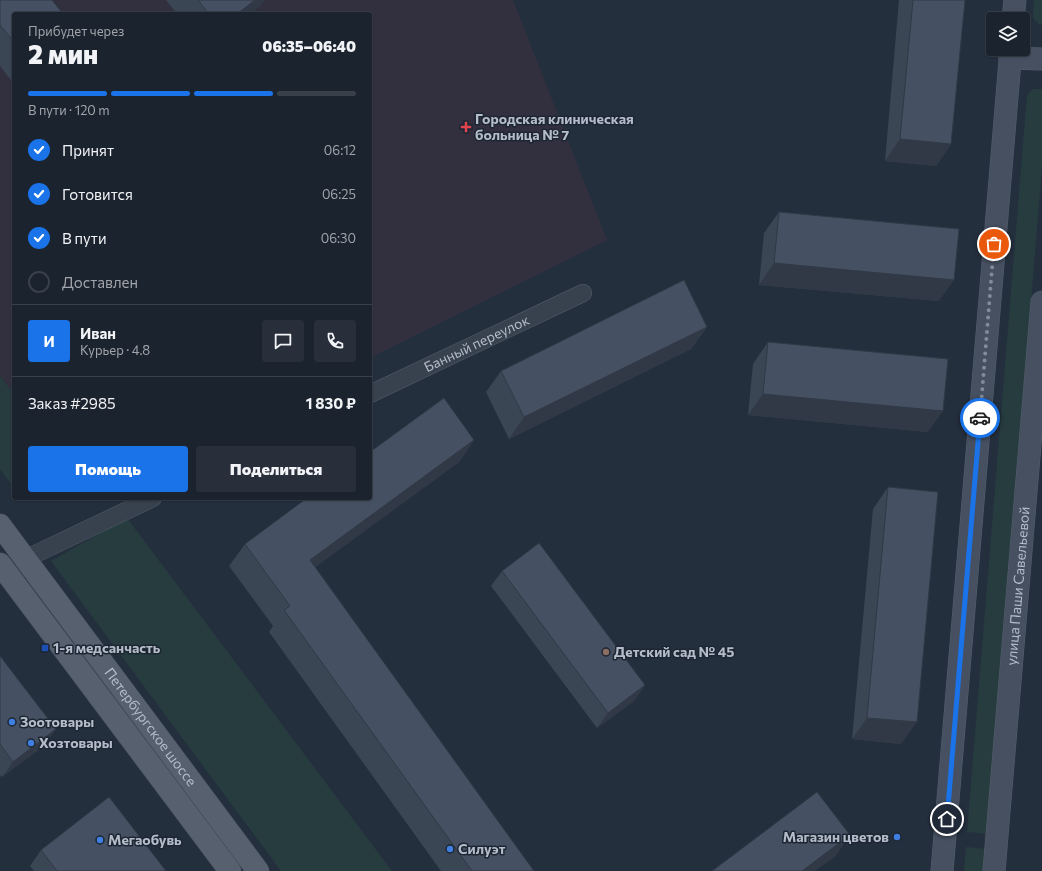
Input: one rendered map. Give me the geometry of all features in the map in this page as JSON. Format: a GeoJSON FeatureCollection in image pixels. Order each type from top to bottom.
{"type":"FeatureCollection","features":[{"type":"Feature","properties":{"kind":"main road"},"geometry":{"type":"LineString","coordinates":[[1014,12],[1015,0]]}},
{"type":"Feature","properties":{"kind":"main road"},"geometry":{"type":"LineString","coordinates":[[942,871],[1010,56]]}},
{"type":"Feature","properties":{"kind":"main road"},"geometry":{"type":"LineString","coordinates":[[1026,56],[1042,59]]}},
{"type":"Feature","properties":{"kind":"main road","name":"улица Паши Савельевой"},"geometry":{"type":"LineString","coordinates":[[994,871],[1042,302]]}},
{"type":"Feature","properties":{"kind":"main road","name":"Петербургское шоссе"},"geometry":{"type":"LineString","coordinates":[[0,525],[258,871]]}},
{"type":"Feature","properties":{"kind":"main road"},"geometry":{"type":"LineString","coordinates":[[0,554],[25,559]]}},
{"type":"Feature","properties":{"kind":"main road","name":"Петербургское шоссе"},"geometry":{"type":"LineString","coordinates":[[0,564],[230,871]]}},
{"type":"Feature","properties":{"kind":"street","name":"Банный переулок"},"geometry":{"type":"LineString","coordinates":[[372,393],[583,293]]}},
{"type":"Feature","properties":{"kind":"street"},"geometry":{"type":"LineString","coordinates":[[25,559],[149,500]]}},
{"type":"Feature","properties":{"kind":"shaded area","name":"Городская клиническая больница № 7"},"geometry":{"type":"Polygon","coordinates":[[[0,0],[513,0],[607,240],[372,357],[372,12],[12,12],[12,391],[0,376],[0,0]]]}},
{"type":"Feature","properties":{"kind":"green space"},"geometry":{"type":"Polygon","coordinates":[[[1034,0],[1042,0],[1042,25],[1033,18],[1034,0]]]}},
{"type":"Feature","properties":{"kind":"green space"},"geometry":{"type":"Polygon","coordinates":[[[1033,89],[1042,89],[1042,166],[988,834],[967,832],[1027,95],[1033,89]]]}},
{"type":"Feature","properties":{"kind":"green space"},"geometry":{"type":"Polygon","coordinates":[[[0,376],[12,391],[12,485],[0,469],[0,376]]]}},
{"type":"Feature","properties":{"kind":"green space"},"geometry":{"type":"Polygon","coordinates":[[[127,518],[392,871],[281,871],[51,561],[127,518]]]}},
{"type":"Feature","properties":{"kind":"green space"},"geometry":{"type":"Polygon","coordinates":[[[966,847],[987,849],[985,871],[964,871],[966,847]]]}},
{"type":"Feature","properties":{"kind":"building"},"geometry":{"type":"Polygon","coordinates":[[[0,0],[52,0],[61,12],[12,12],[12,40],[0,25],[0,0]]]}},
{"type":"Feature","properties":{"kind":"building"},"geometry":{"type":"Polygon","coordinates":[[[198,0],[255,0],[240,12],[207,12],[198,0]]]}},
{"type":"Feature","properties":{"kind":"building"},"geometry":{"type":"Polygon","coordinates":[[[913,0],[965,0],[951,144],[900,139],[913,0]]]}},
{"type":"Feature","properties":{"kind":"building"},"geometry":{"type":"Polygon","coordinates":[[[779,212],[959,229],[954,280],[774,263],[779,212]]]}},
{"type":"Feature","properties":{"kind":"building"},"geometry":{"type":"Polygon","coordinates":[[[684,280],[707,327],[524,417],[501,371],[684,280]]]}},
{"type":"Feature","properties":{"kind":"building"},"geometry":{"type":"Polygon","coordinates":[[[768,342],[948,359],[943,411],[763,394],[768,342]]]}},
{"type":"Feature","properties":{"kind":"building"},"geometry":{"type":"Polygon","coordinates":[[[444,398],[474,440],[310,560],[534,871],[472,871],[284,610],[290,606],[245,544],[304,500],[372,500],[372,451],[444,398]]]}},
{"type":"Feature","properties":{"kind":"building"},"geometry":{"type":"Polygon","coordinates":[[[888,487],[938,492],[917,722],[867,718],[888,487]]]}},
{"type":"Feature","properties":{"kind":"building"},"geometry":{"type":"Polygon","coordinates":[[[539,543],[645,685],[608,713],[502,571],[539,543]]]}},
{"type":"Feature","properties":{"kind":"building"},"geometry":{"type":"Polygon","coordinates":[[[0,656],[56,729],[13,762],[0,744],[0,656]]]}},
{"type":"Feature","properties":{"kind":"building"},"geometry":{"type":"Polygon","coordinates":[[[817,792],[850,835],[802,871],[712,871],[817,792]]]}},
{"type":"Feature","properties":{"kind":"building"},"geometry":{"type":"Polygon","coordinates":[[[109,797],[166,871],[57,871],[41,850],[109,797]]]}},
{"type":"Feature","properties":{"kind":"way so far"},"geometry":{"type":"LineString","coordinates":[[980,418],[994,244]]}},
{"type":"Feature","properties":{"kind":"place","name":"Городская клиническая больница № 7"},"geometry":{"type":"Point","coordinates":[466,127]}},
{"type":"Feature","properties":{"kind":"place","name":"1-я медсанчасть"},"geometry":{"type":"Point","coordinates":[45,648]}},
{"type":"Feature","properties":{"kind":"place","name":"Детский сад № 45"},"geometry":{"type":"Point","coordinates":[606,652]}},
{"type":"Feature","properties":{"kind":"place","name":"Зоотовары"},"geometry":{"type":"Point","coordinates":[12,722]}},
{"type":"Feature","properties":{"kind":"place","name":"Хозтовары"},"geometry":{"type":"Point","coordinates":[31,743]}},
{"type":"Feature","properties":{"kind":"place","name":"Магазин цветов"},"geometry":{"type":"Point","coordinates":[897,837]}},
{"type":"Feature","properties":{"kind":"place","name":"Мегаобувь"},"geometry":{"type":"Point","coordinates":[100,840]}},
{"type":"Feature","properties":{"kind":"place","name":"Силуэт"},"geometry":{"type":"Point","coordinates":[450,849]}},
{"type":"Feature","properties":{"kind":"route"},"geometry":{"type":"LineString","coordinates":[[947,819],[980,418]]}}]}
